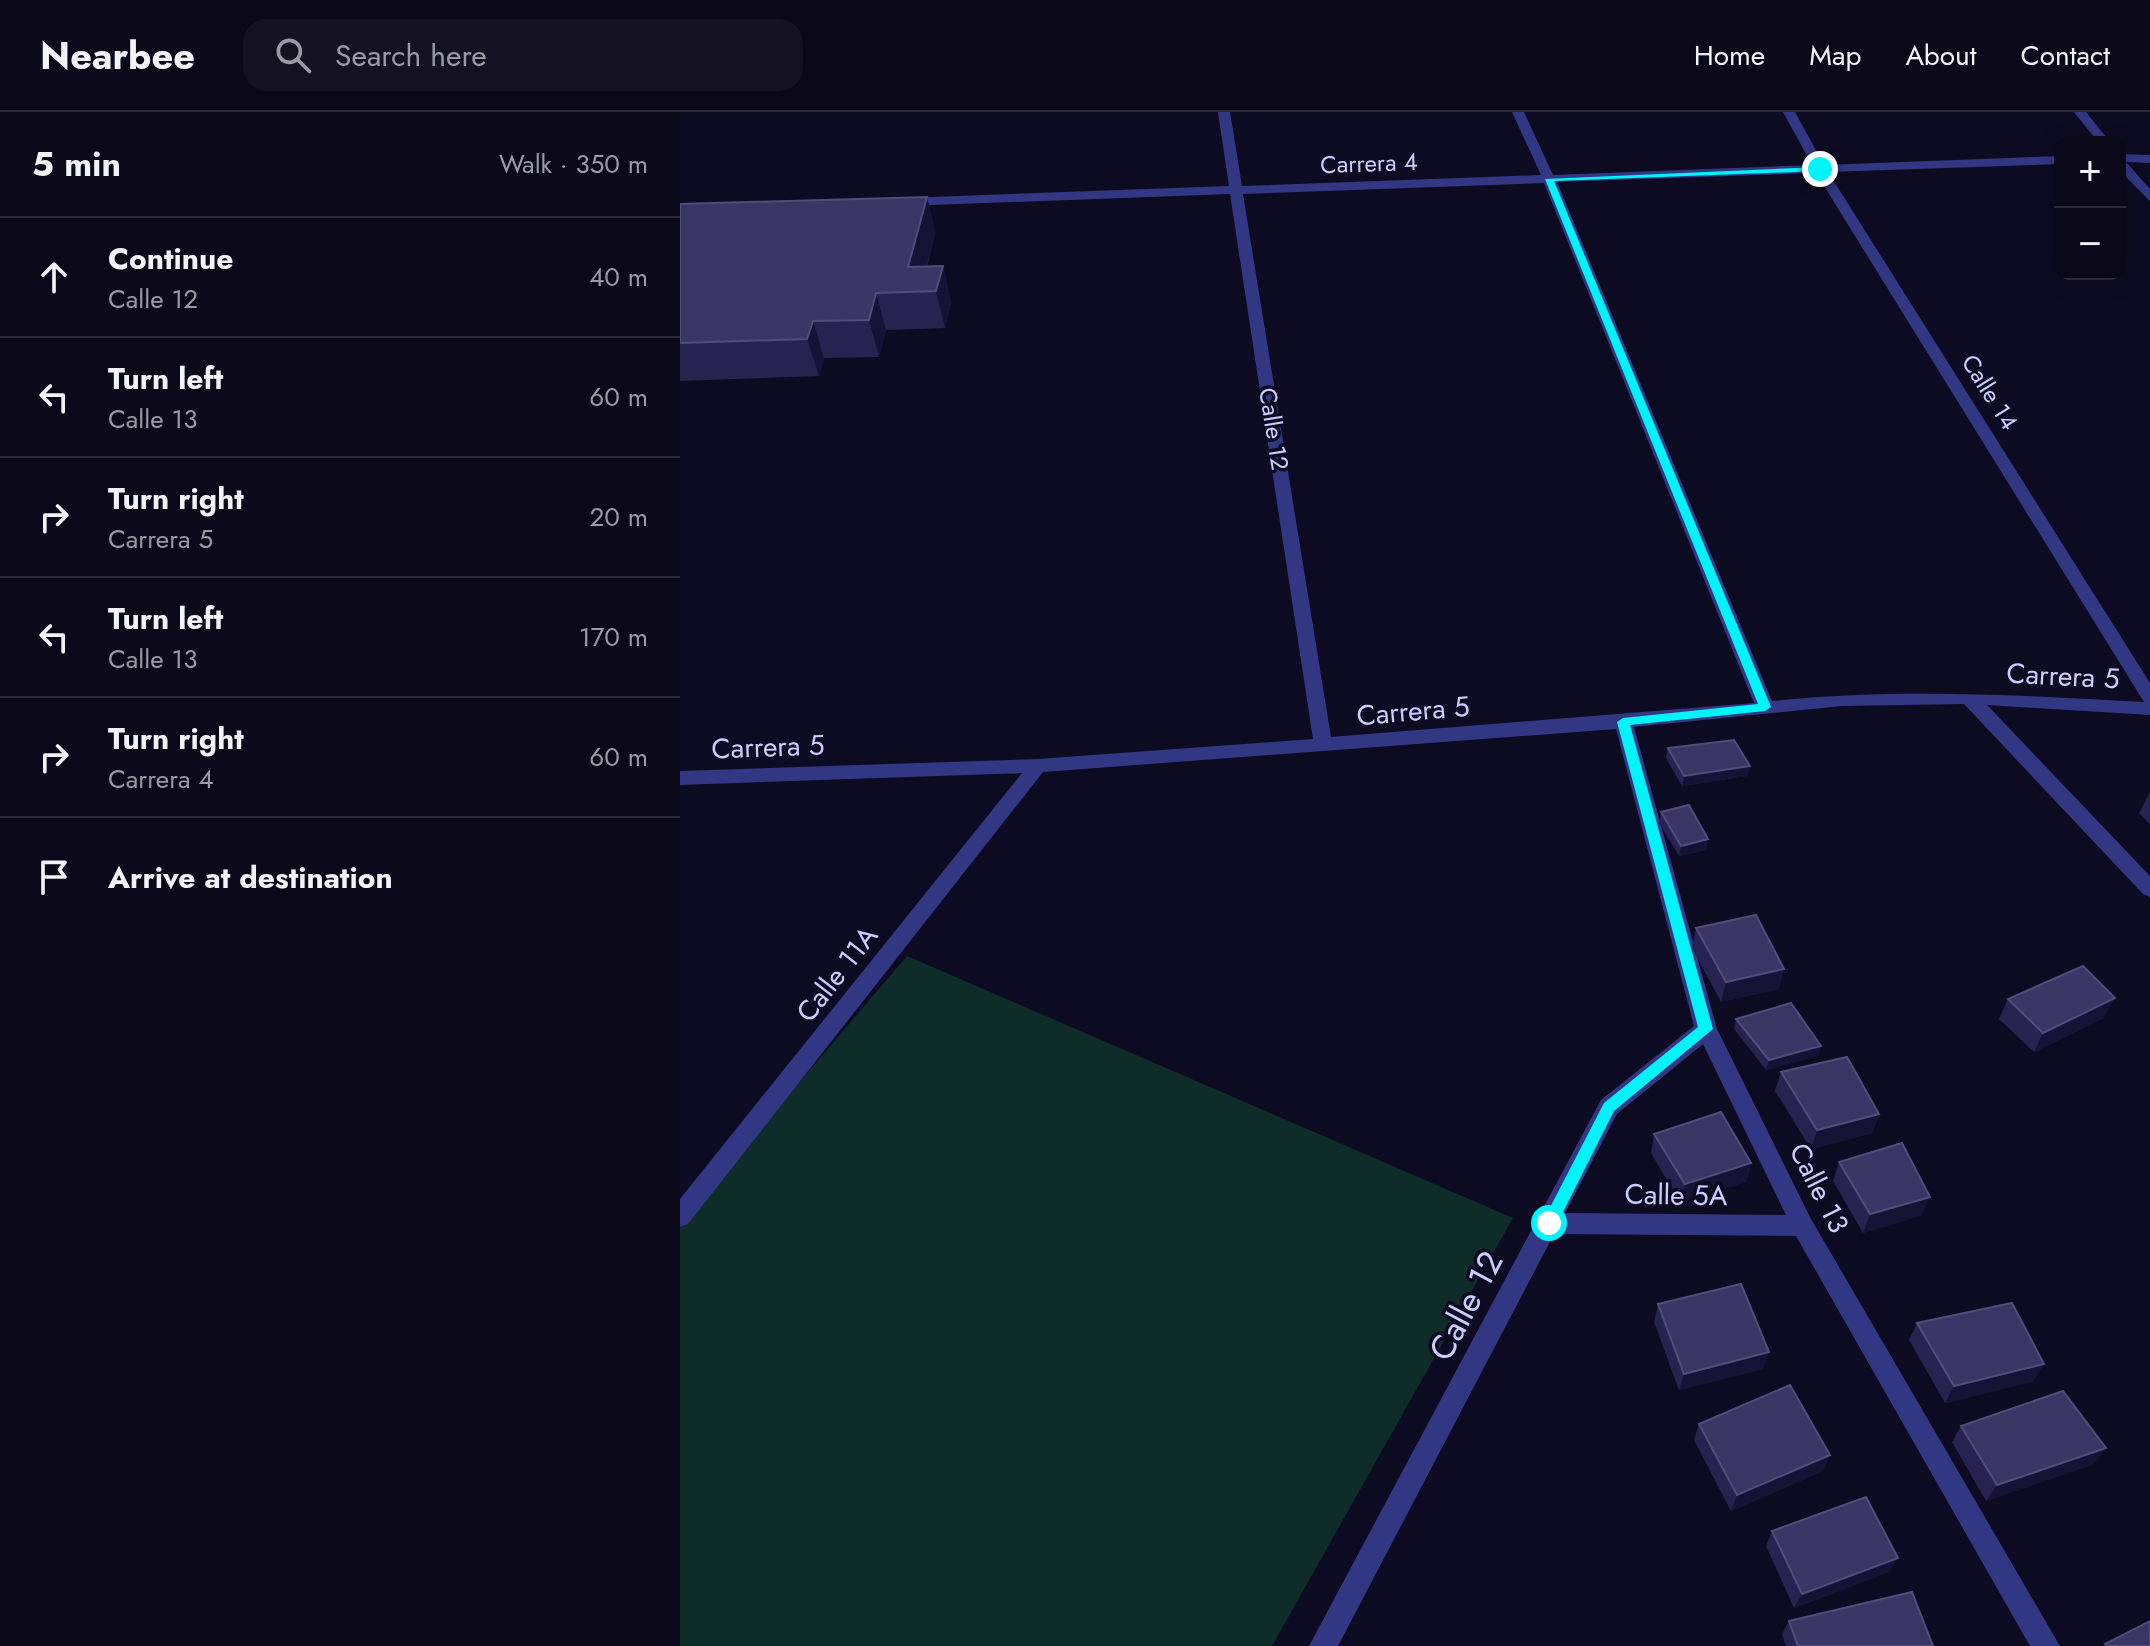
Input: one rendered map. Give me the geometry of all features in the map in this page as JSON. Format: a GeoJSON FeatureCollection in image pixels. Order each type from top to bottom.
{"type":"FeatureCollection","features":[{"type":"Feature","properties":{"kind":"street","name":"Calle 12"},"geometry":{"type":"LineString","coordinates":[[1224,112],[1323,746]]}},
{"type":"Feature","properties":{"kind":"street"},"geometry":{"type":"LineString","coordinates":[[1518,112],[1549,179],[1765,707]]}},
{"type":"Feature","properties":{"kind":"street","name":"Calle 14"},"geometry":{"type":"LineString","coordinates":[[1789,112],[1820,169],[2150,698]]}},
{"type":"Feature","properties":{"kind":"street"},"geometry":{"type":"LineString","coordinates":[[2080,112],[2099,136]]}},
{"type":"Feature","properties":{"kind":"street"},"geometry":{"type":"LineString","coordinates":[[2126,161],[2150,159]]}},
{"type":"Feature","properties":{"kind":"street","name":"Carrera 4"},"geometry":{"type":"LineString","coordinates":[[882,203],[2054,160]]}},
{"type":"Feature","properties":{"kind":"street"},"geometry":{"type":"LineString","coordinates":[[2126,168],[2150,197]]}},
{"type":"Feature","properties":{"kind":"street"},"geometry":{"type":"LineString","coordinates":[[1969,698],[2150,889]]}},
{"type":"Feature","properties":{"kind":"street","name":"Carrera 5"},"geometry":{"type":"LineString","coordinates":[[680,778],[1038,766],[1623,722],[1842,700],[1969,698],[2150,709]]}},
{"type":"Feature","properties":{"kind":"street","name":"Calle 13"},"geometry":{"type":"LineString","coordinates":[[1623,722],[1706,1029],[1803,1226],[2046,1646]]}},
{"type":"Feature","properties":{"kind":"street","name":"Calle 11A"},"geometry":{"type":"LineString","coordinates":[[680,1217],[1038,766]]}},
{"type":"Feature","properties":{"kind":"street","name":"Calle 12"},"geometry":{"type":"LineString","coordinates":[[1323,1646],[1609,1107],[1706,1029]]}},
{"type":"Feature","properties":{"kind":"street","name":"Calle 5A"},"geometry":{"type":"LineString","coordinates":[[1549,1223],[1803,1226]]}},
{"type":"Feature","properties":{"kind":"green space"},"geometry":{"type":"Polygon","coordinates":[[[907,956],[1513,1218],[1272,1646],[680,1646],[680,1222],[907,956]]]}},
{"type":"Feature","properties":{"kind":"building"},"geometry":{"type":"Polygon","coordinates":[[[927,197],[908,267],[943,266],[936,291],[876,293],[869,320],[813,321],[807,339],[680,343],[680,204],[927,197]]]}},
{"type":"Feature","properties":{"kind":"building"},"geometry":{"type":"Polygon","coordinates":[[[1734,740],[1750,766],[1684,776],[1668,748],[1734,740]]]}},
{"type":"Feature","properties":{"kind":"building"},"geometry":{"type":"Polygon","coordinates":[[[1689,805],[1708,839],[1681,846],[1661,812],[1689,805]]]}},
{"type":"Feature","properties":{"kind":"building"},"geometry":{"type":"Polygon","coordinates":[[[1756,915],[1784,969],[1726,982],[1696,928],[1756,915]]]}},
{"type":"Feature","properties":{"kind":"building"},"geometry":{"type":"Polygon","coordinates":[[[2083,966],[2115,998],[2043,1033],[2008,999],[2083,966]]]}},
{"type":"Feature","properties":{"kind":"building"},"geometry":{"type":"Polygon","coordinates":[[[1791,1003],[1821,1046],[1769,1060],[1736,1019],[1791,1003]]]}},
{"type":"Feature","properties":{"kind":"building"},"geometry":{"type":"Polygon","coordinates":[[[1847,1057],[1879,1114],[1817,1130],[1781,1072],[1847,1057]]]}},
{"type":"Feature","properties":{"kind":"building"},"geometry":{"type":"Polygon","coordinates":[[[1721,1112],[1751,1163],[1685,1184],[1654,1134],[1721,1112]]]}},
{"type":"Feature","properties":{"kind":"building"},"geometry":{"type":"Polygon","coordinates":[[[1902,1143],[1930,1197],[1870,1214],[1839,1162],[1902,1143]]]}},
{"type":"Feature","properties":{"kind":"building"},"geometry":{"type":"Polygon","coordinates":[[[1741,1284],[1769,1352],[1684,1374],[1658,1304],[1741,1284]]]}},
{"type":"Feature","properties":{"kind":"building"},"geometry":{"type":"Polygon","coordinates":[[[2012,1303],[2044,1364],[1954,1386],[1917,1323],[2012,1303]]]}},
{"type":"Feature","properties":{"kind":"building"},"geometry":{"type":"Polygon","coordinates":[[[1790,1385],[1830,1455],[1737,1495],[1699,1424],[1790,1385]]]}},
{"type":"Feature","properties":{"kind":"building"},"geometry":{"type":"Polygon","coordinates":[[[2063,1391],[2106,1448],[1997,1485],[1961,1426],[2063,1391]]]}},
{"type":"Feature","properties":{"kind":"building"},"geometry":{"type":"Polygon","coordinates":[[[1866,1497],[1898,1558],[1802,1594],[1772,1531],[1866,1497]]]}},
{"type":"Feature","properties":{"kind":"building"},"geometry":{"type":"Polygon","coordinates":[[[1912,1592],[1933,1646],[1798,1646],[1789,1621],[1912,1592]]]}},
{"type":"Feature","properties":{"kind":"building"},"geometry":{"type":"Polygon","coordinates":[[[2150,1621],[2150,1646],[2105,1644],[2150,1621]]]}},
{"type":"Feature","properties":{"kind":"route"},"geometry":{"type":"LineString","coordinates":[[1549,1223],[1609,1107],[1706,1029],[1623,722],[1765,707],[1549,179],[1820,169]]}}]}
